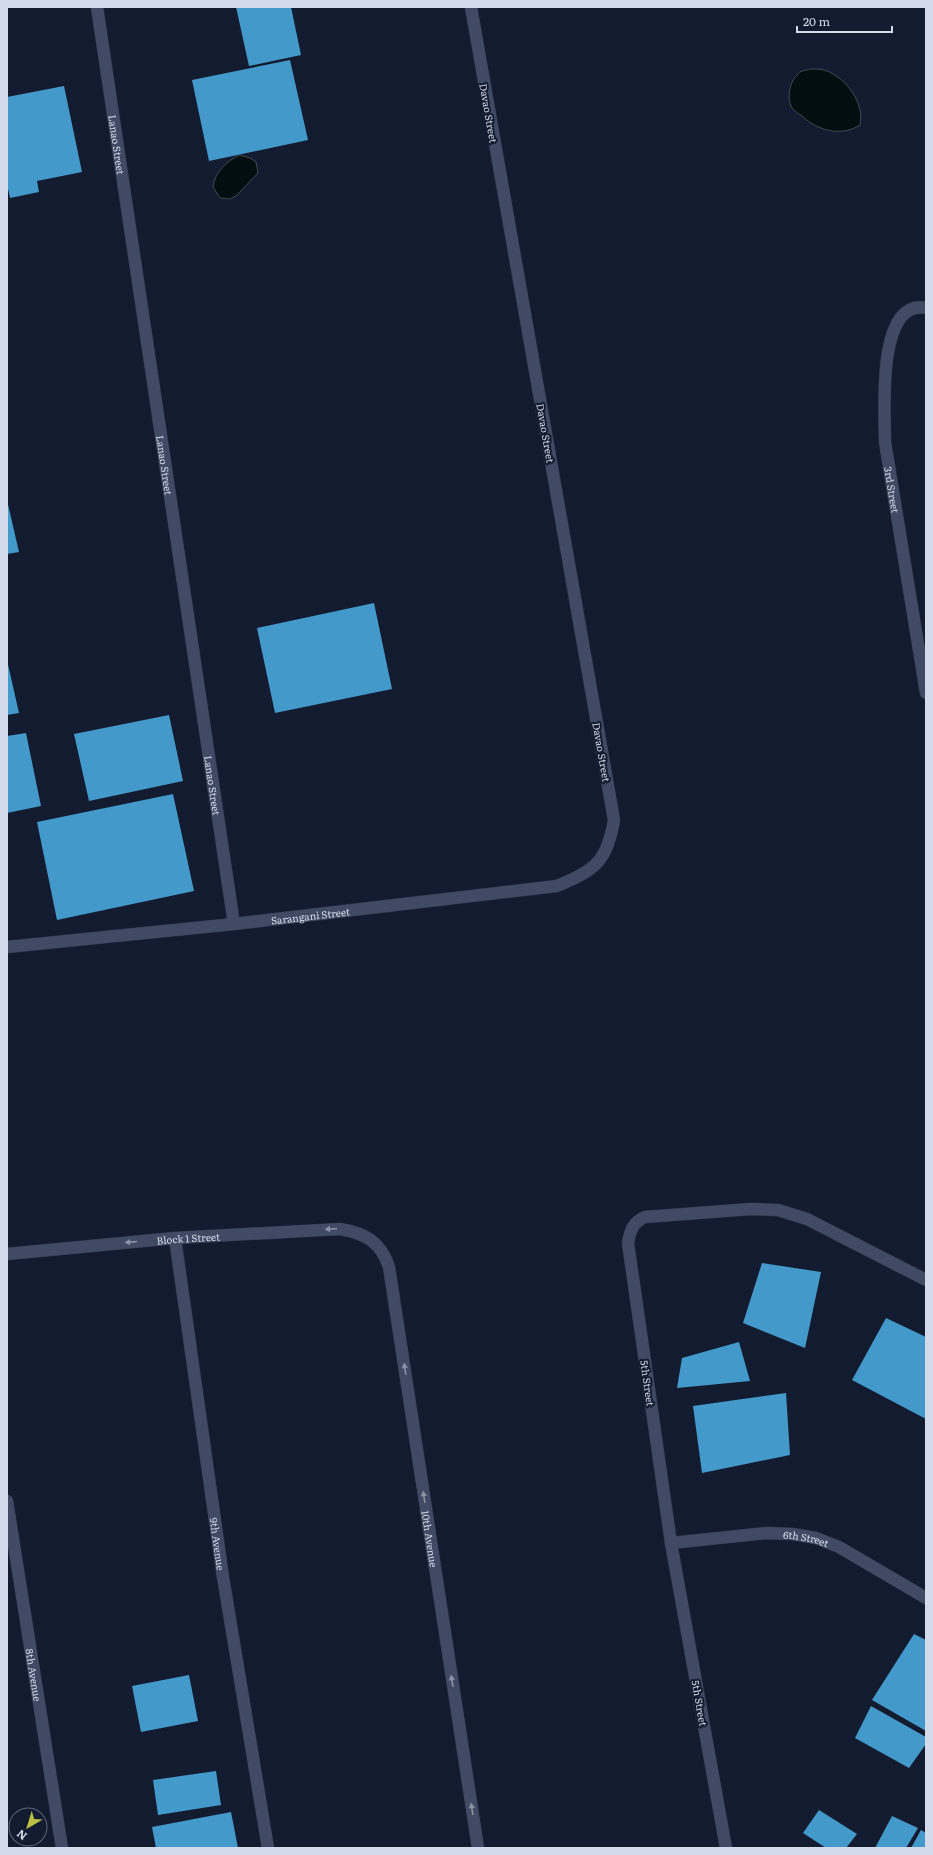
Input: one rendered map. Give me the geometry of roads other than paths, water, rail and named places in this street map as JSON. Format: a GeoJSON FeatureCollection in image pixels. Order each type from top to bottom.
{"type":"FeatureCollection","features":[{"type":"Feature","properties":{"kind":"street","name":"Lanao Street"},"geometry":{"type":"LineString","coordinates":[[98,7],[234,924]]}},
{"type":"Feature","properties":{"kind":"street","name":"Davao Street"},"geometry":{"type":"LineString","coordinates":[[471,7],[614,820],[611,840],[603,857]]}},
{"type":"Feature","properties":{"kind":"street","name":"3rd Street"},"geometry":{"type":"LineString","coordinates":[[926,308],[910,309],[900,317],[894,328],[888,349],[886,370],[885,442],[926,693]]}},
{"type":"Feature","properties":{"kind":"street","name":"Sarangani Street"},"geometry":{"type":"LineString","coordinates":[[7,947],[234,924],[558,886],[586,874],[603,857]]}},
{"type":"Feature","properties":{"kind":"street","name":"5th Street"},"geometry":{"type":"LineString","coordinates":[[726,1848],[671,1543],[628,1243],[629,1234],[638,1220],[645,1218],[751,1209],[778,1210],[807,1219],[926,1280]]}},
{"type":"Feature","properties":{"kind":"street","name":"Block 1 Street"},"geometry":{"type":"LineString","coordinates":[[7,1254],[176,1238],[340,1229],[354,1231],[368,1238]]}},
{"type":"Feature","properties":{"kind":"street","name":"9th Avenue"},"geometry":{"type":"LineString","coordinates":[[176,1238],[223,1577],[268,1848]]}},
{"type":"Feature","properties":{"kind":"street","name":"10th Avenue"},"geometry":{"type":"LineString","coordinates":[[368,1238],[385,1254],[390,1267],[478,1848]]}},
{"type":"Feature","properties":{"kind":"street","name":"8th Avenue"},"geometry":{"type":"LineString","coordinates":[[7,1501],[62,1848]]}},
{"type":"Feature","properties":{"kind":"street","name":"6th Street"},"geometry":{"type":"LineString","coordinates":[[671,1543],[767,1533],[792,1534],[816,1538],[839,1547],[926,1598]]}}]}
